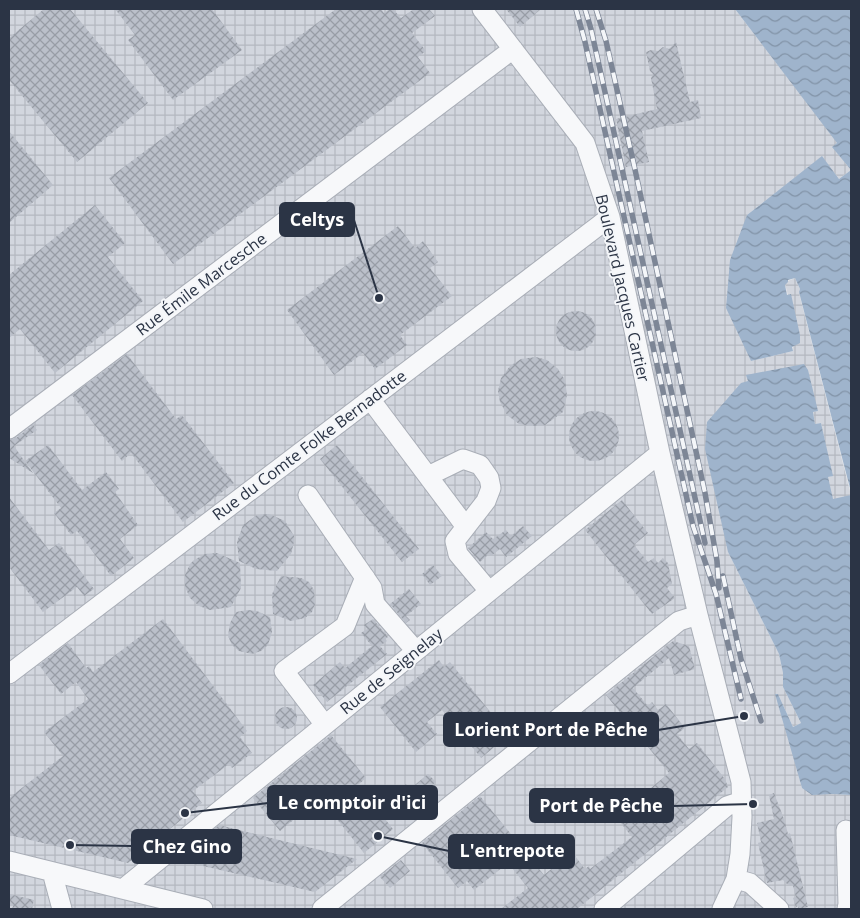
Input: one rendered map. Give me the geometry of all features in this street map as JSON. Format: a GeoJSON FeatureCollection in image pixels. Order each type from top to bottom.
{"type":"FeatureCollection","features":[{"type":"Feature","properties":{"kind":"street","name":"Boulevard Jacques Cartier"},"geometry":{"type":"LineString","coordinates":[[482,9],[585,143],[610,216],[660,453],[698,615],[741,782],[740,854],[736,879],[722,909]]}},
{"type":"Feature","properties":{"kind":"street","name":"Rue Émile Marcesche"},"geometry":{"type":"LineString","coordinates":[[9,429],[512,49]]}},
{"type":"Feature","properties":{"kind":"street","name":"Rue du Comte Folke Bernadotte"},"geometry":{"type":"LineString","coordinates":[[9,674],[610,216]]}},
{"type":"Feature","properties":{"kind":"street"},"geometry":{"type":"LineString","coordinates":[[370,399],[466,528]]}},
{"type":"Feature","properties":{"kind":"street","name":"Rue de Seignelay"},"geometry":{"type":"LineString","coordinates":[[123,889],[660,453]]}},
{"type":"Feature","properties":{"kind":"street"},"geometry":{"type":"LineString","coordinates":[[428,476],[463,459],[480,465],[488,478],[491,488],[486,501],[455,541],[458,554],[490,591]]}},
{"type":"Feature","properties":{"kind":"street"},"geometry":{"type":"LineString","coordinates":[[308,495],[372,588],[376,604],[416,651]]}},
{"type":"Feature","properties":{"kind":"street"},"geometry":{"type":"LineString","coordinates":[[324,725],[284,671],[345,626],[365,578]]}},
{"type":"Feature","properties":{"kind":"street"},"geometry":{"type":"LineString","coordinates":[[322,909],[679,621],[698,615]]}},
{"type":"Feature","properties":{"kind":"street"},"geometry":{"type":"LineString","coordinates":[[604,909],[727,806],[742,801]]}},
{"type":"Feature","properties":{"kind":"street"},"geometry":{"type":"LineString","coordinates":[[846,830],[847,909]]}},
{"type":"Feature","properties":{"kind":"street"},"geometry":{"type":"LineString","coordinates":[[9,861],[203,909]]}},
{"type":"Feature","properties":{"kind":"street"},"geometry":{"type":"LineString","coordinates":[[52,872],[62,909]]}},
{"type":"Feature","properties":{"kind":"street"},"geometry":{"type":"LineString","coordinates":[[736,879],[750,883],[779,909]]}},
{"type":"Feature","properties":{"kind":"shaded area"},"geometry":{"type":"Polygon","coordinates":[[[9,9],[735,9],[838,143],[833,147],[851,170],[839,179],[822,157],[747,215],[751,361],[793,351],[791,294],[788,295],[785,284],[795,278],[800,289],[799,293],[851,495],[728,552],[779,654],[783,673],[783,687],[801,723],[793,727],[778,694],[802,788],[832,794],[851,795],[851,909],[9,909],[9,9]],[[748,381],[828,477],[832,476],[821,423],[815,424],[813,412],[818,411],[748,381]]]}},
{"type":"Feature","properties":{"kind":"water"},"geometry":{"type":"Polygon","coordinates":[[[735,9],[851,9],[851,170],[832,147],[837,143],[735,9]]]}},
{"type":"Feature","properties":{"kind":"water"},"geometry":{"type":"Polygon","coordinates":[[[822,156],[839,179],[851,170],[851,492],[799,292],[800,289],[795,278],[788,280],[785,285],[787,295],[791,294],[800,335],[800,343],[792,347],[793,351],[751,361],[726,308],[730,260],[747,215],[822,156]]]}},
{"type":"Feature","properties":{"kind":"water"},"geometry":{"type":"Polygon","coordinates":[[[804,364],[808,370],[818,411],[813,412],[815,424],[821,423],[833,476],[828,477],[833,499],[851,495],[851,795],[812,795],[802,788],[775,694],[778,694],[793,727],[801,723],[783,687],[783,673],[779,654],[728,552],[705,449],[707,422],[741,383],[748,381],[746,375],[804,364]]]}},
{"type":"Feature","properties":{"kind":"building"},"geometry":{"type":"Polygon","coordinates":[[[44,9],[70,9],[148,103],[77,162],[9,80],[9,38],[44,9]]]}},
{"type":"Feature","properties":{"kind":"building"},"geometry":{"type":"Polygon","coordinates":[[[115,9],[212,9],[242,50],[173,100],[128,40],[135,35],[115,9]]]}},
{"type":"Feature","properties":{"kind":"building"},"geometry":{"type":"Polygon","coordinates":[[[336,9],[381,9],[384,13],[393,9],[401,18],[414,9],[429,9],[435,16],[412,33],[426,51],[418,57],[430,73],[173,264],[109,178],[336,9]]]}},
{"type":"Feature","properties":{"kind":"building"},"geometry":{"type":"Polygon","coordinates":[[[506,9],[541,9],[520,27],[506,9]]]}},
{"type":"Feature","properties":{"kind":"building"},"geometry":{"type":"Polygon","coordinates":[[[676,42],[690,102],[698,100],[701,118],[642,131],[649,162],[626,167],[616,119],[657,109],[651,78],[653,74],[650,71],[646,52],[651,50],[658,51],[663,47],[669,49],[676,42]]]}},
{"type":"Feature","properties":{"kind":"building"},"geometry":{"type":"Polygon","coordinates":[[[9,131],[53,185],[9,223],[9,131]]]}},
{"type":"Feature","properties":{"kind":"building"},"geometry":{"type":"Polygon","coordinates":[[[95,205],[125,243],[108,257],[143,301],[55,373],[20,329],[9,338],[9,275],[95,205]]]}},
{"type":"Feature","properties":{"kind":"building"},"geometry":{"type":"Polygon","coordinates":[[[398,226],[415,248],[423,241],[438,262],[430,268],[452,296],[400,335],[407,345],[375,369],[363,353],[334,375],[287,310],[398,226]]]}},
{"type":"Feature","properties":{"kind":"building"},"geometry":{"type":"Polygon","coordinates":[[[576,311],[590,317],[596,331],[590,345],[576,351],[562,345],[556,331],[562,317],[576,311]]]}},
{"type":"Feature","properties":{"kind":"building"},"geometry":{"type":"Polygon","coordinates":[[[127,354],[176,419],[182,415],[234,483],[183,522],[131,453],[122,461],[72,395],[127,354]]]}},
{"type":"Feature","properties":{"kind":"building"},"geometry":{"type":"Polygon","coordinates":[[[536,357],[547,360],[558,369],[565,380],[567,395],[563,412],[545,425],[531,426],[519,424],[507,415],[500,402],[498,391],[501,378],[510,366],[521,359],[536,357]]]}},
{"type":"Feature","properties":{"kind":"building"},"geometry":{"type":"Polygon","coordinates":[[[589,411],[599,411],[612,418],[619,431],[619,441],[612,454],[599,461],[589,461],[580,457],[573,450],[569,441],[569,431],[573,422],[580,415],[589,411]]]}},
{"type":"Feature","properties":{"kind":"building"},"geometry":{"type":"Polygon","coordinates":[[[33,425],[37,430],[14,446],[33,473],[9,458],[9,440],[16,438],[33,425]]]}},
{"type":"Feature","properties":{"kind":"building"},"geometry":{"type":"Polygon","coordinates":[[[48,445],[82,490],[106,472],[119,489],[115,492],[138,525],[120,539],[134,558],[111,576],[77,531],[71,535],[54,513],[61,508],[25,461],[48,445]]]}},
{"type":"Feature","properties":{"kind":"building"},"geometry":{"type":"Polygon","coordinates":[[[337,445],[419,549],[402,562],[320,459],[337,445]]]}},
{"type":"Feature","properties":{"kind":"building"},"geometry":{"type":"Polygon","coordinates":[[[9,497],[49,550],[59,543],[94,589],[84,596],[77,587],[43,612],[9,567],[9,497]]]}},
{"type":"Feature","properties":{"kind":"building"},"geometry":{"type":"Polygon","coordinates":[[[622,500],[648,533],[634,545],[648,562],[654,558],[658,563],[663,558],[668,563],[672,584],[667,588],[675,598],[652,614],[585,530],[622,500]]]}},
{"type":"Feature","properties":{"kind":"building"},"geometry":{"type":"Polygon","coordinates":[[[269,514],[285,521],[294,536],[291,554],[277,571],[256,569],[239,561],[237,542],[243,525],[257,515],[269,514]]]}},
{"type":"Feature","properties":{"kind":"building"},"geometry":{"type":"Polygon","coordinates":[[[523,526],[532,536],[506,557],[500,549],[491,556],[489,554],[480,562],[468,548],[486,532],[493,539],[506,530],[511,536],[523,526]]]}},
{"type":"Feature","properties":{"kind":"building"},"geometry":{"type":"Polygon","coordinates":[[[217,553],[240,563],[241,588],[231,607],[210,610],[199,606],[190,598],[185,587],[185,575],[194,560],[205,554],[217,553]]]}},
{"type":"Feature","properties":{"kind":"building"},"geometry":{"type":"Polygon","coordinates":[[[433,565],[442,576],[430,585],[422,574],[433,565]]]}},
{"type":"Feature","properties":{"kind":"building"},"geometry":{"type":"Polygon","coordinates":[[[281,576],[301,578],[309,582],[314,590],[315,604],[312,612],[305,618],[291,621],[273,614],[272,594],[281,576]]]}},
{"type":"Feature","properties":{"kind":"building"},"geometry":{"type":"Polygon","coordinates":[[[409,589],[421,604],[406,616],[410,620],[406,623],[390,604],[409,589]]]}},
{"type":"Feature","properties":{"kind":"building"},"geometry":{"type":"Polygon","coordinates":[[[257,611],[270,617],[272,632],[268,645],[261,651],[252,654],[239,651],[232,645],[228,636],[230,623],[236,612],[257,611]]]}},
{"type":"Feature","properties":{"kind":"building"},"geometry":{"type":"Polygon","coordinates":[[[163,619],[247,731],[240,737],[252,753],[232,768],[229,764],[193,791],[202,803],[128,863],[9,835],[9,798],[63,756],[44,732],[88,699],[76,682],[61,694],[39,665],[68,643],[86,668],[89,666],[93,672],[163,619]]]}},
{"type":"Feature","properties":{"kind":"building"},"geometry":{"type":"Polygon","coordinates":[[[373,619],[388,637],[385,639],[387,641],[380,646],[387,654],[327,702],[313,685],[340,662],[345,668],[372,646],[361,633],[367,629],[364,625],[373,619]]]}},
{"type":"Feature","properties":{"kind":"building"},"geometry":{"type":"Polygon","coordinates":[[[673,641],[689,646],[695,669],[674,675],[669,658],[633,688],[648,706],[652,702],[658,710],[666,704],[685,728],[677,734],[689,749],[697,743],[725,779],[728,787],[577,909],[501,909],[528,888],[508,863],[474,890],[467,881],[458,888],[422,843],[480,796],[544,875],[572,852],[585,869],[589,866],[590,869],[632,837],[616,817],[669,773],[606,695],[673,641]]]}},
{"type":"Feature","properties":{"kind":"building"},"geometry":{"type":"Polygon","coordinates":[[[439,660],[444,667],[450,662],[509,735],[481,758],[442,710],[427,722],[437,734],[416,752],[380,707],[439,660]]]}},
{"type":"Feature","properties":{"kind":"building"},"geometry":{"type":"Polygon","coordinates":[[[286,707],[296,714],[297,718],[290,728],[286,729],[276,722],[275,718],[282,708],[286,707]]]}},
{"type":"Feature","properties":{"kind":"building"},"geometry":{"type":"Polygon","coordinates":[[[331,735],[366,778],[358,785],[393,829],[364,853],[320,798],[280,831],[253,798],[331,735]]]}},
{"type":"Feature","properties":{"kind":"building"},"geometry":{"type":"Polygon","coordinates":[[[428,774],[436,782],[417,797],[421,801],[407,813],[393,796],[406,784],[410,789],[428,774]]]}},
{"type":"Feature","properties":{"kind":"building"},"geometry":{"type":"Polygon","coordinates":[[[774,793],[788,834],[790,833],[808,907],[798,909],[798,906],[796,907],[793,898],[796,897],[793,886],[783,880],[767,883],[758,843],[761,842],[757,823],[774,819],[769,795],[774,793]]]}},
{"type":"Feature","properties":{"kind":"building"},"geometry":{"type":"Polygon","coordinates":[[[219,825],[357,859],[315,892],[177,860],[219,825]]]}},
{"type":"Feature","properties":{"kind":"building"},"geometry":{"type":"Polygon","coordinates":[[[401,860],[410,871],[390,888],[380,877],[401,860]]]}},
{"type":"Feature","properties":{"kind":"building"},"geometry":{"type":"Polygon","coordinates":[[[9,894],[34,900],[32,909],[12,909],[13,906],[9,905],[9,894]]]}},
{"type":"Feature","properties":{"kind":"railway"},"geometry":{"type":"LineString","coordinates":[[576,9],[693,526],[716,594],[741,699]]}},
{"type":"Feature","properties":{"kind":"railway"},"geometry":{"type":"LineString","coordinates":[[585,9],[705,543]]}},
{"type":"Feature","properties":{"kind":"railway"},"geometry":{"type":"LineString","coordinates":[[596,9],[606,41],[634,165],[705,493],[717,561],[719,588]]}},
{"type":"Feature","properties":{"kind":"railway"},"geometry":{"type":"LineString","coordinates":[[723,576],[741,659],[761,721]]}},
{"type":"Feature","properties":{"kind":"place","name":"Celtys"},"geometry":{"type":"Point","coordinates":[379,298]}},
{"type":"Feature","properties":{"kind":"place","name":"Lorient Port de Pêche"},"geometry":{"type":"Point","coordinates":[744,716]}},
{"type":"Feature","properties":{"kind":"place","name":"Port de Pêche"},"geometry":{"type":"Point","coordinates":[753,804]}},
{"type":"Feature","properties":{"kind":"place","name":"Le comptoir d'ici"},"geometry":{"type":"Point","coordinates":[185,813]}},
{"type":"Feature","properties":{"kind":"place","name":"L'entrepote"},"geometry":{"type":"Point","coordinates":[378,836]}},
{"type":"Feature","properties":{"kind":"place","name":"Chez Gino"},"geometry":{"type":"Point","coordinates":[70,845]}}]}
